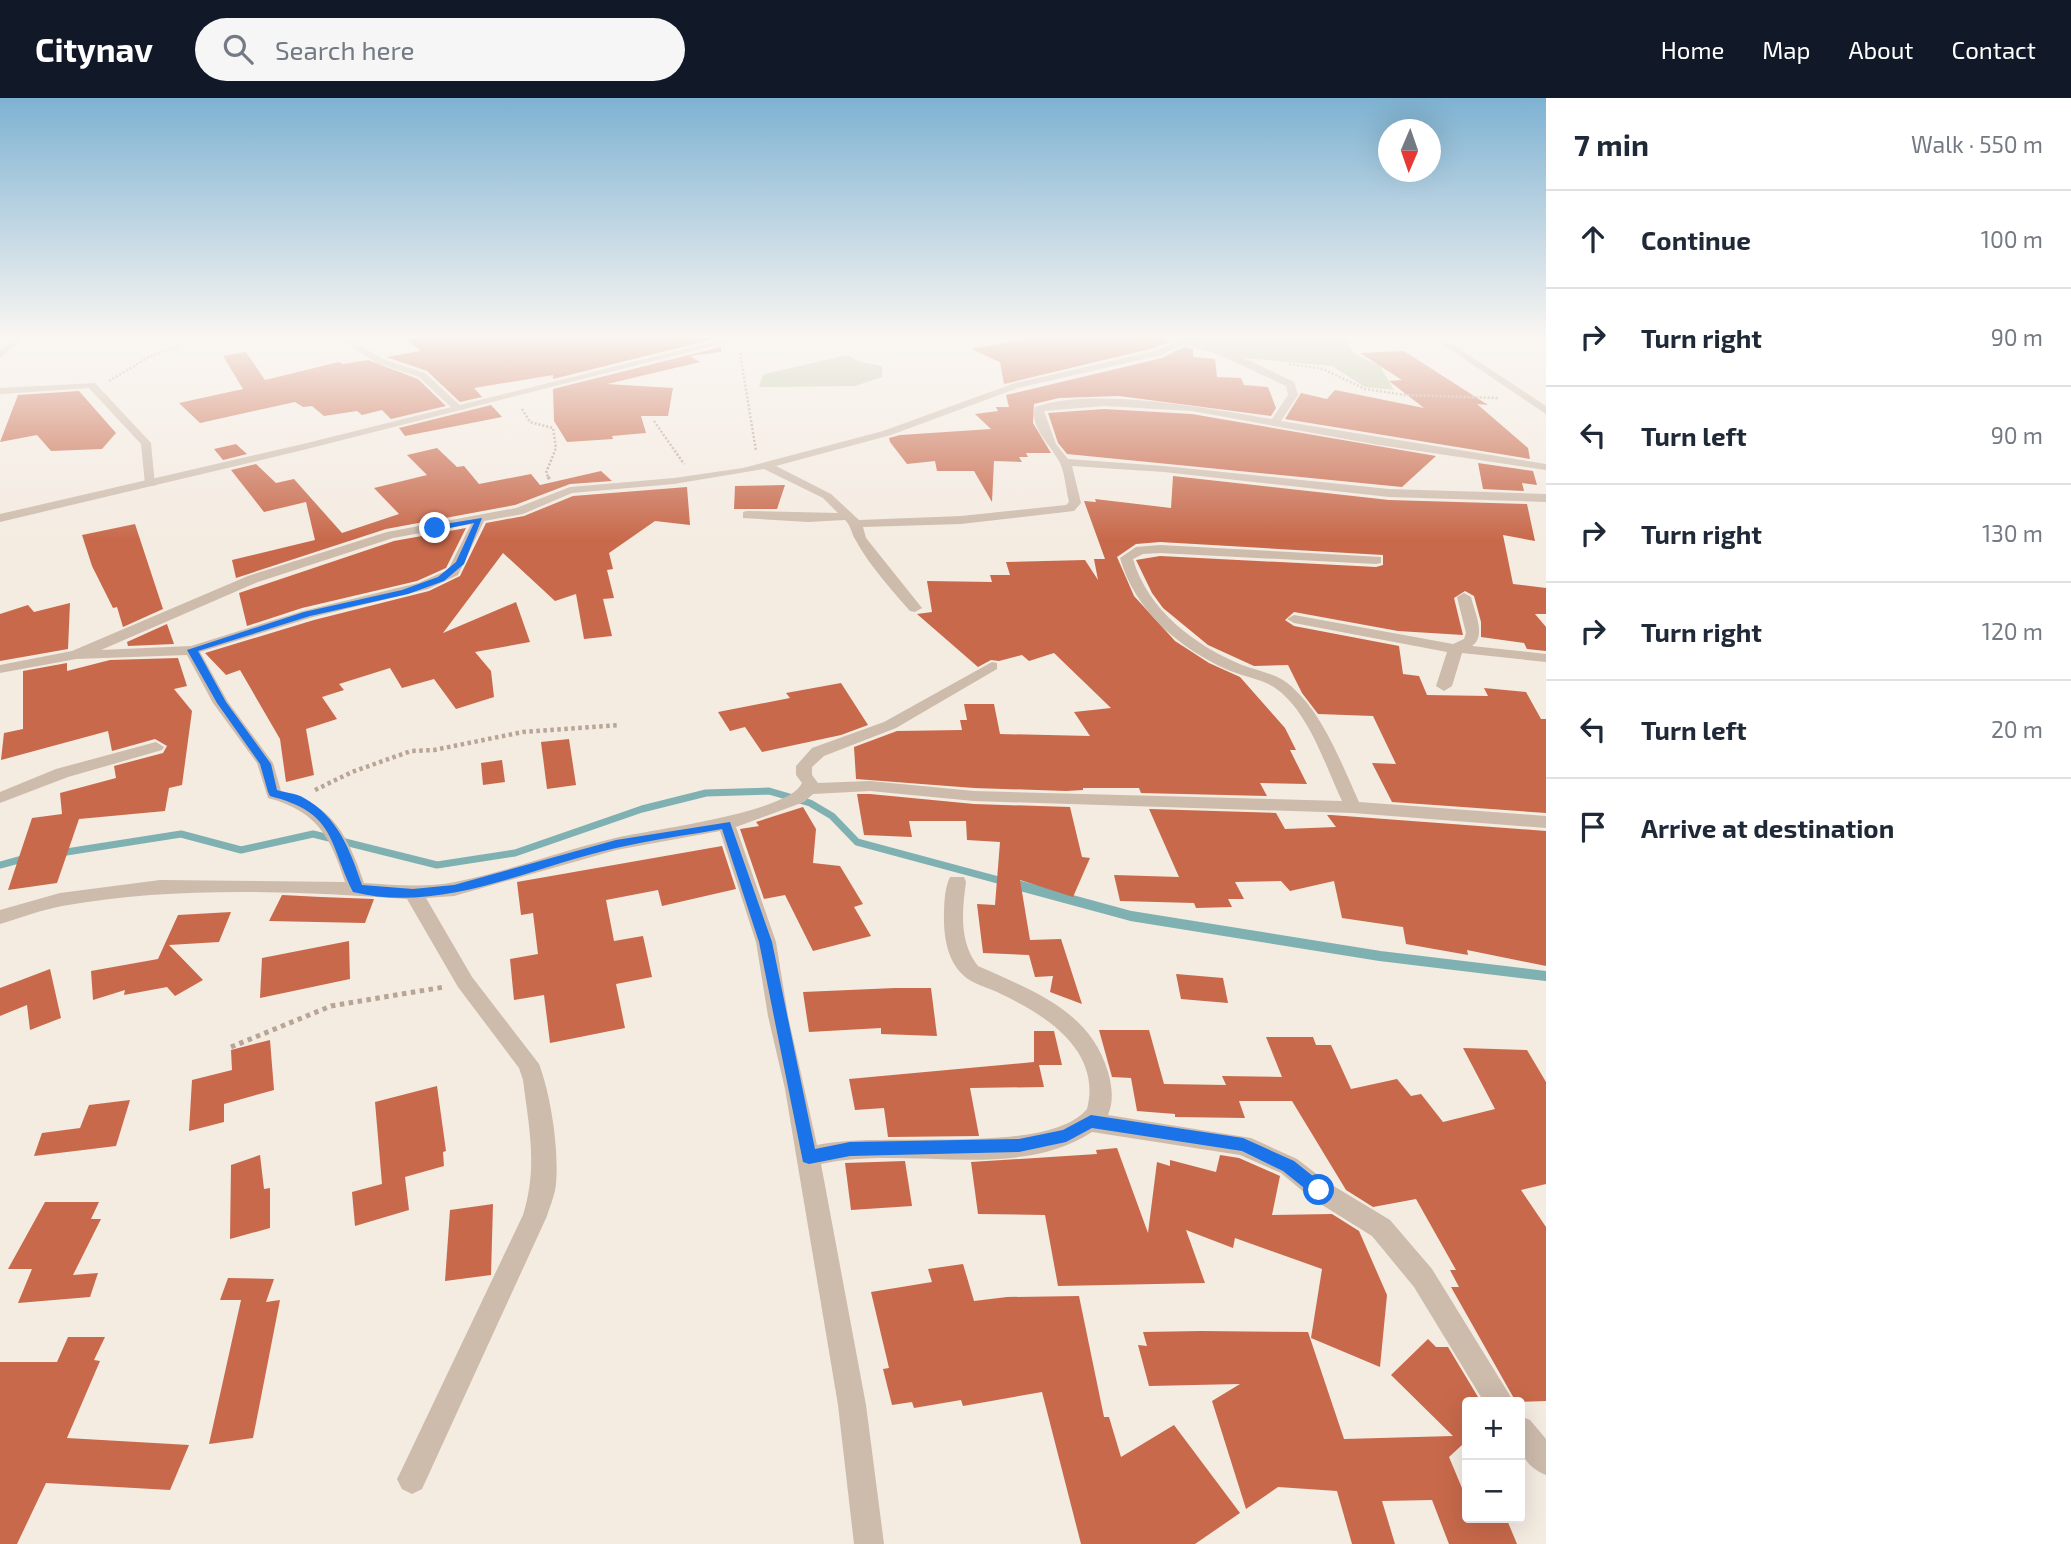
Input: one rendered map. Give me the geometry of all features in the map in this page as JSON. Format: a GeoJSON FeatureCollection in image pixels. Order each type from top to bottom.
{"type":"FeatureCollection","features":[{"type":"Feature","properties":{"kind":"street"},"geometry":{"type":"LineString","coordinates":[[112,405],[146,443],[151,484]]}},
{"type":"Feature","properties":{"kind":"street"},"geometry":{"type":"LineString","coordinates":[[455,405],[459,409]]}},
{"type":"Feature","properties":{"kind":"street"},"geometry":{"type":"LineString","coordinates":[[0,518],[473,405]]}},
{"type":"Feature","properties":{"kind":"street"},"geometry":{"type":"LineString","coordinates":[[76,655],[253,579],[391,535],[530,507],[559,493],[696,478],[762,466],[887,433],[962,405]]}},
{"type":"Feature","properties":{"kind":"street"},"geometry":{"type":"LineString","coordinates":[[747,515],[851,520],[961,520],[1070,508],[1075,503],[1065,462],[1052,445],[1039,414],[1039,409],[1055,405]]}},
{"type":"Feature","properties":{"kind":"street"},"geometry":{"type":"LineString","coordinates":[[1153,405],[1183,407],[1275,425],[1546,467]]}},
{"type":"Feature","properties":{"kind":"street"},"geometry":{"type":"LineString","coordinates":[[1275,425],[1284,405]]}},
{"type":"Feature","properties":{"kind":"street"},"geometry":{"type":"LineString","coordinates":[[1065,462],[1164,469],[1389,493],[1546,498]]}},
{"type":"Feature","properties":{"kind":"street"},"geometry":{"type":"LineString","coordinates":[[762,466],[813,486],[827,496],[851,520],[860,538],[915,608]]}},
{"type":"Feature","properties":{"kind":"street"},"geometry":{"type":"LineString","coordinates":[[0,669],[76,655],[192,650],[307,614],[404,592],[441,579],[460,564],[480,519]]}},
{"type":"Feature","properties":{"kind":"street"},"geometry":{"type":"LineString","coordinates":[[1353,807],[1325,746],[1288,691],[1275,682],[1208,655],[1184,639],[1152,606],[1134,580],[1126,558],[1140,550],[1160,549],[1376,560]]}},
{"type":"Feature","properties":{"kind":"street"},"geometry":{"type":"LineString","coordinates":[[1444,686],[1456,648],[1471,641],[1473,633],[1464,597]]}},
{"type":"Feature","properties":{"kind":"street"},"geometry":{"type":"LineString","coordinates":[[1294,619],[1456,648],[1546,658]]}},
{"type":"Feature","properties":{"kind":"street"},"geometry":{"type":"LineString","coordinates":[[192,650],[222,703],[265,764],[274,794],[299,799],[323,817],[341,841],[357,889]]}},
{"type":"Feature","properties":{"kind":"street"},"geometry":{"type":"LineString","coordinates":[[809,789],[810,783],[804,775],[804,766],[818,752],[890,725],[992,666]]}},
{"type":"Feature","properties":{"kind":"street"},"geometry":{"type":"LineString","coordinates":[[0,798],[62,773],[156,747]]}},
{"type":"Feature","properties":{"kind":"street"},"geometry":{"type":"LineString","coordinates":[[0,917],[60,900],[160,887],[357,889],[413,893],[454,889],[616,844],[726,824],[798,798],[809,789],[870,786],[974,796],[1353,807],[1546,822]]}},
{"type":"Feature","properties":{"kind":"street"},"geometry":{"type":"LineString","coordinates":[[726,824],[766,942],[809,1157],[852,1405],[869,1544]]}},
{"type":"Feature","properties":{"kind":"street"},"geometry":{"type":"LineString","coordinates":[[809,1157],[850,1149],[1019,1145],[1066,1135],[1091,1122],[1098,1111],[1101,1099],[1098,1077],[1079,1031],[1062,1016],[971,971],[964,964],[955,932],[953,905],[957,882]]}},
{"type":"Feature","properties":{"kind":"street"},"geometry":{"type":"LineString","coordinates":[[412,1479],[535,1216],[544,1187],[545,1159],[534,1080],[528,1064],[465,982],[413,893]]}},
{"type":"Feature","properties":{"kind":"street"},"geometry":{"type":"LineString","coordinates":[[1091,1122],[1243,1145],[1289,1166],[1319,1190],[1381,1228],[1423,1278],[1497,1397]]}},
{"type":"Feature","properties":{"kind":"street"},"geometry":{"type":"LineString","coordinates":[[1525,1436],[1546,1461]]}},
{"type":"Feature","properties":{"kind":"path"},"geometry":{"type":"LineString","coordinates":[[516,405],[524,410],[530,422],[553,428],[556,448],[546,473],[559,493]]}},
{"type":"Feature","properties":{"kind":"path"},"geometry":{"type":"LineString","coordinates":[[751,405],[762,466]]}},
{"type":"Feature","properties":{"kind":"path"},"geometry":{"type":"LineString","coordinates":[[654,421],[669,447],[696,478]]}},
{"type":"Feature","properties":{"kind":"path"},"geometry":{"type":"LineString","coordinates":[[299,799],[341,776],[411,751],[434,750],[513,734],[620,725]]}},
{"type":"Feature","properties":{"kind":"path"},"geometry":{"type":"LineString","coordinates":[[231,1047],[331,1006],[465,982]]}},
{"type":"Feature","properties":{"kind":"building"},"geometry":{"type":"Polygon","coordinates":[[[14,405],[92,405],[116,433],[102,449],[51,451],[37,435],[0,442],[14,405]]]}},
{"type":"Feature","properties":{"kind":"building"},"geometry":{"type":"Polygon","coordinates":[[[182,405],[279,405],[200,423],[182,405]]]}},
{"type":"Feature","properties":{"kind":"building"},"geometry":{"type":"Polygon","coordinates":[[[301,405],[446,406],[391,419],[382,410],[362,415],[357,411],[324,416],[312,406],[301,405]]]}},
{"type":"Feature","properties":{"kind":"building"},"geometry":{"type":"Polygon","coordinates":[[[489,405],[502,417],[405,436],[399,428],[489,405]]]}},
{"type":"Feature","properties":{"kind":"building"},"geometry":{"type":"Polygon","coordinates":[[[554,405],[670,405],[668,416],[641,416],[646,433],[612,436],[613,439],[567,442],[554,421],[554,405]]]}},
{"type":"Feature","properties":{"kind":"building"},"geometry":{"type":"Polygon","coordinates":[[[1034,405],[1033,423],[1051,453],[1026,453],[1028,457],[1019,457],[1022,462],[994,461],[992,502],[974,471],[937,471],[935,461],[907,464],[890,442],[889,438],[900,435],[991,429],[975,414],[998,411],[996,407],[1034,405]]]}},
{"type":"Feature","properties":{"kind":"building"},"geometry":{"type":"Polygon","coordinates":[[[1191,405],[1275,405],[1271,416],[1191,405]]]}},
{"type":"Feature","properties":{"kind":"building"},"geometry":{"type":"Polygon","coordinates":[[[1293,405],[1412,405],[1424,408],[1421,405],[1479,405],[1528,448],[1530,459],[1285,419],[1293,405]]]}},
{"type":"Feature","properties":{"kind":"building"},"geometry":{"type":"Polygon","coordinates":[[[1104,409],[1192,414],[1436,456],[1402,487],[1067,454],[1058,443],[1048,413],[1104,409]]]}},
{"type":"Feature","properties":{"kind":"building"},"geometry":{"type":"Polygon","coordinates":[[[236,444],[247,454],[223,460],[214,449],[236,444]]]}},
{"type":"Feature","properties":{"kind":"building"},"geometry":{"type":"Polygon","coordinates":[[[437,448],[457,467],[464,466],[479,484],[531,474],[540,485],[601,471],[612,481],[570,484],[515,505],[386,529],[236,578],[232,560],[315,540],[306,502],[264,512],[231,470],[256,464],[276,483],[294,479],[342,533],[399,514],[374,488],[427,475],[407,455],[437,448]]]}},
{"type":"Feature","properties":{"kind":"building"},"geometry":{"type":"Polygon","coordinates":[[[1478,463],[1533,471],[1537,485],[1522,483],[1524,491],[1483,489],[1478,463]]]}},
{"type":"Feature","properties":{"kind":"building"},"geometry":{"type":"Polygon","coordinates":[[[1173,476],[1389,500],[1527,504],[1535,541],[1503,535],[1513,584],[1546,588],[1546,614],[1535,614],[1546,627],[1546,651],[1527,649],[1524,643],[1481,637],[1481,622],[1474,596],[1465,591],[1454,598],[1463,635],[1398,631],[1294,612],[1285,620],[1294,626],[1399,646],[1403,674],[1419,676],[1427,695],[1488,696],[1484,688],[1526,692],[1541,719],[1546,719],[1546,813],[1392,802],[1372,763],[1396,764],[1373,716],[1318,714],[1302,693],[1288,665],[1254,666],[1208,645],[1163,608],[1152,593],[1136,560],[1160,556],[1376,567],[1383,565],[1383,555],[1160,542],[1136,544],[1117,557],[1134,596],[1175,641],[1209,663],[1240,677],[1285,728],[1296,750],[1290,750],[1307,784],[1260,783],[1267,796],[1141,793],[1139,788],[1083,788],[1066,791],[974,788],[856,779],[854,747],[897,731],[962,730],[960,720],[967,720],[964,704],[994,704],[1000,734],[1090,736],[1074,712],[1111,708],[1054,653],[1029,661],[1022,655],[999,661],[991,660],[978,667],[917,614],[932,612],[927,581],[992,582],[990,575],[1010,575],[1006,562],[1085,560],[1098,580],[1094,559],[1105,559],[1084,501],[1096,502],[1095,499],[1171,508],[1173,476]]]}},
{"type":"Feature","properties":{"kind":"building"},"geometry":{"type":"Polygon","coordinates":[[[785,485],[777,509],[734,509],[735,486],[785,485]]]}},
{"type":"Feature","properties":{"kind":"building"},"geometry":{"type":"Polygon","coordinates":[[[687,487],[690,525],[655,521],[609,553],[613,569],[607,570],[614,598],[603,599],[612,636],[584,639],[576,594],[555,601],[503,553],[443,633],[516,602],[530,642],[475,652],[491,671],[494,697],[456,709],[434,679],[402,688],[390,668],[339,684],[344,690],[322,697],[337,719],[306,729],[314,775],[286,782],[280,739],[240,670],[226,675],[205,653],[314,620],[429,591],[460,576],[486,523],[524,516],[573,496],[687,487]]]}},
{"type":"Feature","properties":{"kind":"building"},"geometry":{"type":"Polygon","coordinates":[[[135,524],[163,609],[123,627],[117,607],[113,608],[92,566],[82,535],[135,524]]]}},
{"type":"Feature","properties":{"kind":"building"},"geometry":{"type":"Polygon","coordinates":[[[466,528],[446,568],[417,581],[302,608],[247,626],[239,593],[394,541],[466,528]]]}},
{"type":"Feature","properties":{"kind":"building"},"geometry":{"type":"Polygon","coordinates":[[[70,603],[68,649],[0,661],[0,614],[28,605],[34,612],[70,603]]]}},
{"type":"Feature","properties":{"kind":"building"},"geometry":{"type":"Polygon","coordinates":[[[167,624],[174,644],[128,646],[127,642],[167,624]]]}},
{"type":"Feature","properties":{"kind":"building"},"geometry":{"type":"Polygon","coordinates":[[[178,658],[187,686],[174,689],[192,711],[182,785],[169,788],[165,811],[79,819],[57,883],[8,890],[32,818],[62,814],[60,793],[116,778],[114,766],[163,753],[167,746],[155,739],[112,751],[108,731],[1,760],[4,733],[23,729],[23,671],[67,663],[67,671],[110,660],[178,658]]]}},
{"type":"Feature","properties":{"kind":"building"},"geometry":{"type":"Polygon","coordinates":[[[841,683],[868,725],[841,735],[762,752],[745,727],[730,731],[718,712],[790,698],[786,693],[841,683]]]}},
{"type":"Feature","properties":{"kind":"building"},"geometry":{"type":"Polygon","coordinates":[[[569,739],[576,785],[547,789],[541,742],[569,739]]]}},
{"type":"Feature","properties":{"kind":"building"},"geometry":{"type":"Polygon","coordinates":[[[502,760],[505,782],[483,785],[481,763],[502,760]]]}},
{"type":"Feature","properties":{"kind":"building"},"geometry":{"type":"Polygon","coordinates":[[[857,794],[974,804],[1070,807],[1082,857],[1090,858],[1073,897],[1020,880],[1030,940],[1061,939],[1082,1004],[1050,992],[1053,976],[1035,977],[1029,955],[983,953],[977,904],[995,905],[1000,842],[967,840],[966,821],[909,821],[912,837],[864,835],[857,794]]]}},
{"type":"Feature","properties":{"kind":"building"},"geometry":{"type":"Polygon","coordinates":[[[803,807],[816,829],[813,863],[840,866],[863,904],[854,907],[871,936],[813,951],[785,895],[764,899],[740,829],[759,826],[756,822],[803,807]]]}},
{"type":"Feature","properties":{"kind":"building"},"geometry":{"type":"Polygon","coordinates":[[[1149,809],[1276,813],[1285,829],[1336,827],[1327,815],[1331,815],[1546,831],[1546,966],[1467,950],[1468,955],[1406,944],[1403,927],[1342,918],[1334,881],[1290,891],[1281,881],[1235,882],[1244,899],[1228,899],[1232,907],[1196,908],[1194,903],[1120,901],[1114,875],[1179,877],[1149,809]]]}},
{"type":"Feature","properties":{"kind":"building"},"geometry":{"type":"Polygon","coordinates":[[[722,846],[736,889],[662,906],[658,890],[606,900],[614,941],[643,936],[652,977],[616,984],[625,1028],[550,1043],[544,995],[514,1000],[510,959],[538,954],[533,913],[521,915],[517,882],[722,846]]]}},
{"type":"Feature","properties":{"kind":"building"},"geometry":{"type":"Polygon","coordinates":[[[282,895],[374,899],[365,923],[269,921],[282,895]]]}},
{"type":"Feature","properties":{"kind":"building"},"geometry":{"type":"Polygon","coordinates":[[[231,912],[219,942],[169,945],[203,980],[175,996],[167,987],[124,995],[125,990],[93,1000],[91,971],[158,959],[178,915],[231,912]]]}},
{"type":"Feature","properties":{"kind":"building"},"geometry":{"type":"Polygon","coordinates":[[[349,941],[350,979],[260,998],[262,958],[349,941]]]}},
{"type":"Feature","properties":{"kind":"building"},"geometry":{"type":"Polygon","coordinates":[[[50,969],[61,1018],[30,1030],[27,1005],[0,1016],[0,988],[50,969]]]}},
{"type":"Feature","properties":{"kind":"building"},"geometry":{"type":"Polygon","coordinates":[[[1176,974],[1223,978],[1228,1003],[1181,999],[1176,974]]]}},
{"type":"Feature","properties":{"kind":"building"},"geometry":{"type":"Polygon","coordinates":[[[931,988],[937,1036],[881,1034],[881,1028],[809,1032],[803,992],[931,988]]]}},
{"type":"Feature","properties":{"kind":"building"},"geometry":{"type":"Polygon","coordinates":[[[1099,1030],[1149,1030],[1164,1084],[1226,1085],[1222,1076],[1282,1077],[1266,1037],[1313,1037],[1316,1045],[1331,1045],[1351,1089],[1397,1079],[1411,1096],[1421,1094],[1443,1122],[1495,1109],[1463,1048],[1527,1050],[1546,1082],[1546,1184],[1521,1190],[1546,1227],[1546,1401],[1525,1402],[1525,1397],[1513,1397],[1451,1287],[1459,1287],[1450,1270],[1456,1270],[1416,1199],[1373,1207],[1346,1190],[1292,1101],[1239,1101],[1245,1118],[1175,1117],[1175,1114],[1137,1111],[1131,1078],[1112,1077],[1099,1030]]]}},
{"type":"Feature","properties":{"kind":"building"},"geometry":{"type":"Polygon","coordinates":[[[1034,1031],[1054,1031],[1062,1065],[1039,1065],[1044,1087],[970,1088],[979,1136],[888,1137],[884,1108],[855,1110],[849,1079],[1034,1062],[1034,1031]]]}},
{"type":"Feature","properties":{"kind":"building"},"geometry":{"type":"Polygon","coordinates":[[[270,1040],[274,1090],[224,1104],[224,1122],[189,1131],[192,1080],[232,1070],[231,1050],[270,1040]]]}},
{"type":"Feature","properties":{"kind":"building"},"geometry":{"type":"Polygon","coordinates":[[[437,1086],[446,1151],[443,1152],[444,1166],[405,1177],[409,1210],[355,1226],[352,1192],[382,1184],[375,1102],[437,1086]]]}},
{"type":"Feature","properties":{"kind":"building"},"geometry":{"type":"Polygon","coordinates":[[[130,1100],[116,1146],[34,1156],[42,1133],[80,1128],[89,1105],[130,1100]]]}},
{"type":"Feature","properties":{"kind":"building"},"geometry":{"type":"Polygon","coordinates":[[[1117,1148],[1148,1233],[1157,1162],[1170,1166],[1170,1160],[1216,1172],[1220,1155],[1239,1158],[1280,1176],[1272,1215],[1332,1214],[1359,1231],[1387,1295],[1380,1367],[1311,1338],[1322,1269],[1235,1238],[1233,1248],[1186,1230],[1205,1283],[1058,1286],[1045,1215],[978,1214],[971,1162],[1097,1154],[1096,1150],[1117,1148]]]}},
{"type":"Feature","properties":{"kind":"building"},"geometry":{"type":"Polygon","coordinates":[[[260,1155],[264,1189],[270,1188],[270,1228],[230,1239],[231,1165],[260,1155]]]}},
{"type":"Feature","properties":{"kind":"building"},"geometry":{"type":"Polygon","coordinates":[[[905,1161],[912,1206],[851,1210],[845,1163],[905,1161]]]}},
{"type":"Feature","properties":{"kind":"building"},"geometry":{"type":"Polygon","coordinates":[[[45,1202],[99,1202],[91,1219],[101,1219],[73,1275],[98,1273],[90,1297],[18,1303],[32,1269],[8,1269],[45,1202]]]}},
{"type":"Feature","properties":{"kind":"building"},"geometry":{"type":"Polygon","coordinates":[[[493,1204],[491,1275],[445,1281],[450,1210],[493,1204]]]}},
{"type":"Feature","properties":{"kind":"building"},"geometry":{"type":"Polygon","coordinates":[[[963,1264],[974,1301],[1007,1297],[1079,1296],[1104,1417],[1109,1417],[1121,1457],[1174,1425],[1240,1513],[1195,1544],[1081,1544],[1042,1392],[963,1406],[961,1400],[914,1408],[912,1402],[892,1405],[883,1369],[889,1368],[871,1292],[932,1282],[928,1269],[963,1264]]]}},
{"type":"Feature","properties":{"kind":"building"},"geometry":{"type":"Polygon","coordinates":[[[228,1278],[274,1279],[266,1302],[280,1300],[253,1438],[209,1444],[241,1300],[220,1300],[228,1278]]]}},
{"type":"Feature","properties":{"kind":"building"},"geometry":{"type":"Polygon","coordinates":[[[1143,1332],[1308,1332],[1344,1439],[1453,1436],[1391,1375],[1428,1339],[1436,1347],[1448,1347],[1478,1397],[1462,1397],[1462,1445],[1449,1457],[1462,1488],[1462,1523],[1508,1523],[1517,1544],[1449,1544],[1432,1500],[1382,1501],[1395,1544],[1352,1544],[1337,1491],[1278,1487],[1246,1509],[1212,1401],[1240,1384],[1149,1386],[1138,1345],[1147,1346],[1143,1332]]]}},
{"type":"Feature","properties":{"kind":"building"},"geometry":{"type":"Polygon","coordinates":[[[68,1337],[105,1337],[94,1360],[100,1361],[67,1438],[189,1445],[170,1490],[46,1483],[17,1544],[0,1544],[0,1362],[57,1362],[68,1337]]]}},
{"type":"Feature","properties":{"kind":"waterway"},"geometry":{"type":"LineString","coordinates":[[60,853],[181,834],[241,850],[313,834],[437,865],[515,853],[642,809],[706,793],[769,791],[810,803],[832,816],[857,842],[1013,884]]}},
{"type":"Feature","properties":{"kind":"waterway"},"geometry":{"type":"LineString","coordinates":[[0,865],[26,858]]}},
{"type":"Feature","properties":{"kind":"waterway"},"geometry":{"type":"LineString","coordinates":[[1006,882],[1131,916],[1380,956],[1546,976]]}},
{"type":"Feature","properties":{"kind":"route"},"geometry":{"type":"LineString","coordinates":[[435,528],[480,519],[460,564],[449,575],[404,592],[307,614],[192,650],[222,703],[265,764],[274,794],[299,799],[323,817],[341,841],[357,889],[413,893],[454,889],[616,844],[726,824],[766,942],[778,1016],[809,1157],[850,1149],[937,1150],[1019,1145],[1066,1135],[1091,1122],[1243,1145],[1289,1166],[1319,1190]]}}]}
